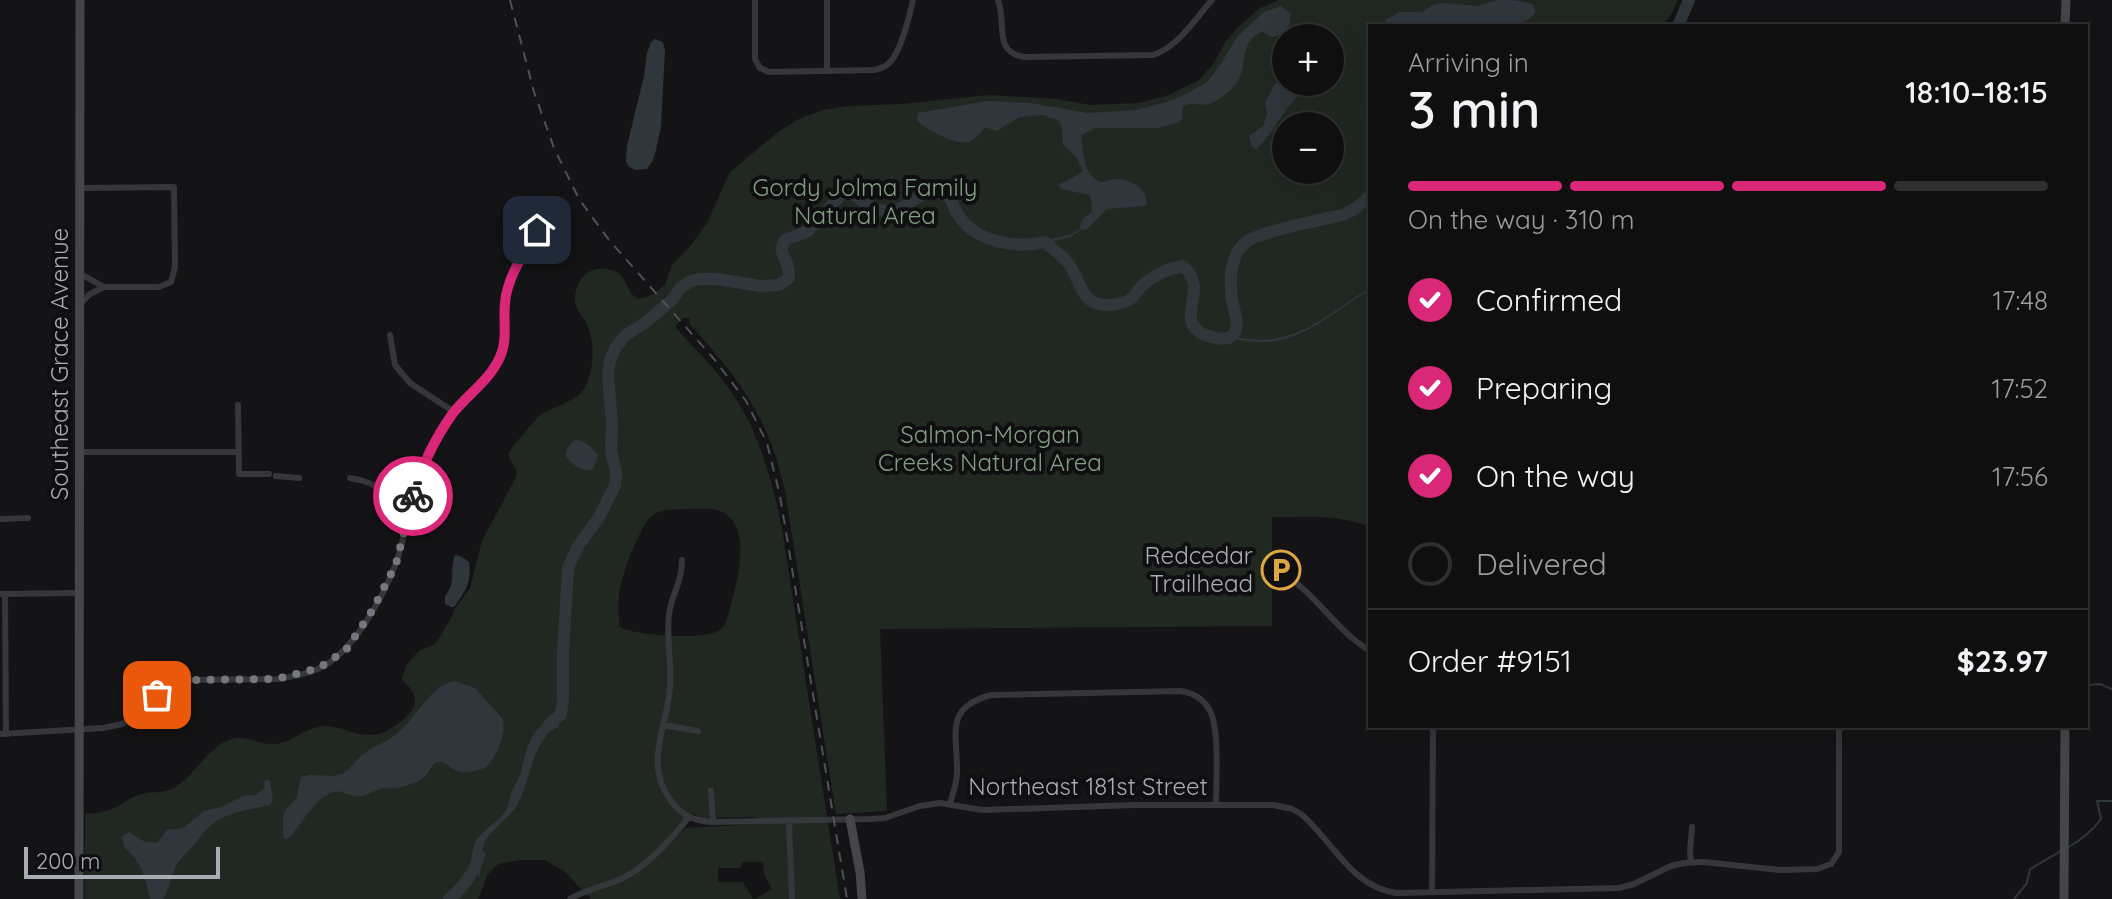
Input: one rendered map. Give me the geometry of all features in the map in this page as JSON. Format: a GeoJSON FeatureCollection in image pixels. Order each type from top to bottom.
{"type":"FeatureCollection","features":[{"type":"Feature","properties":{"kind":"street","name":"Southeast Grace Avenue"},"geometry":{"type":"LineString","coordinates":[[79,899],[80,0]]}},
{"type":"Feature","properties":{"kind":"street"},"geometry":{"type":"LineString","coordinates":[[755,0],[755,59],[758,66],[769,72],[874,70],[887,65],[896,54],[913,0]]}},
{"type":"Feature","properties":{"kind":"street"},"geometry":{"type":"LineString","coordinates":[[827,0],[827,71]]}},
{"type":"Feature","properties":{"kind":"street"},"geometry":{"type":"LineString","coordinates":[[2065,24],[2066,0]]}},
{"type":"Feature","properties":{"kind":"street"},"geometry":{"type":"LineString","coordinates":[[1001,1],[1003,41],[1010,52],[1025,57],[1141,56],[1159,53],[1173,44],[1209,1]]}},
{"type":"Feature","properties":{"kind":"street"},"geometry":{"type":"LineString","coordinates":[[80,304],[104,287],[159,287],[171,282],[175,267],[174,187],[81,188]]}},
{"type":"Feature","properties":{"kind":"street"},"geometry":{"type":"LineString","coordinates":[[80,593],[2,594],[3,734],[122,724],[169,686],[187,680],[277,679],[319,668],[346,650],[372,611],[396,564],[417,483],[439,435],[454,412],[484,382],[501,356],[506,332],[508,288],[537,230]]}},
{"type":"Feature","properties":{"kind":"street"},"geometry":{"type":"LineString","coordinates":[[81,274],[104,287]]}},
{"type":"Feature","properties":{"kind":"street"},"geometry":{"type":"LineString","coordinates":[[390,335],[395,365],[410,383],[454,412]]}},
{"type":"Feature","properties":{"kind":"street"},"geometry":{"type":"LineString","coordinates":[[238,405],[239,474],[299,478]]}},
{"type":"Feature","properties":{"kind":"street"},"geometry":{"type":"LineString","coordinates":[[80,452],[238,452]]}},
{"type":"Feature","properties":{"kind":"street"},"geometry":{"type":"LineString","coordinates":[[350,478],[369,483],[390,496],[406,525]]}},
{"type":"Feature","properties":{"kind":"street"},"geometry":{"type":"LineString","coordinates":[[0,519],[28,518]]}},
{"type":"Feature","properties":{"kind":"street"},"geometry":{"type":"LineString","coordinates":[[570,899],[639,868],[689,817],[669,799],[658,776],[657,759],[670,687],[669,611],[682,576],[682,560]]}},
{"type":"Feature","properties":{"kind":"street"},"geometry":{"type":"LineString","coordinates":[[1273,568],[1300,585],[1351,637],[1368,650]]}},
{"type":"Feature","properties":{"kind":"street"},"geometry":{"type":"LineString","coordinates":[[950,803],[957,776],[954,728],[960,713],[974,700],[991,695],[1181,691],[1192,693],[1203,701],[1213,719],[1216,805]]}},
{"type":"Feature","properties":{"kind":"street"},"geometry":{"type":"LineString","coordinates":[[663,725],[698,731]]}},
{"type":"Feature","properties":{"kind":"street"},"geometry":{"type":"LineString","coordinates":[[1432,892],[1433,728]]}},
{"type":"Feature","properties":{"kind":"street"},"geometry":{"type":"LineString","coordinates":[[1692,827],[1691,862],[1781,870],[1817,869],[1831,864],[1839,852],[1839,728]]}},
{"type":"Feature","properties":{"kind":"street"},"geometry":{"type":"LineString","coordinates":[[2064,899],[2065,728]]}},
{"type":"Feature","properties":{"kind":"street"},"geometry":{"type":"LineString","coordinates":[[711,791],[713,822]]}},
{"type":"Feature","properties":{"kind":"street","name":"Northeast 181st Street"},"geometry":{"type":"LineString","coordinates":[[689,817],[696,821],[713,822],[885,818],[927,804],[950,803],[982,810],[1263,804],[1292,809],[1308,819],[1359,877],[1375,887],[1397,893],[1619,888],[1671,866],[1691,862]]}},
{"type":"Feature","properties":{"kind":"street"},"geometry":{"type":"LineString","coordinates":[[850,819],[862,899]]}},
{"type":"Feature","properties":{"kind":"street"},"geometry":{"type":"LineString","coordinates":[[789,821],[792,899]]}},
{"type":"Feature","properties":{"kind":"street"},"geometry":{"type":"LineString","coordinates":[[1510,881],[1510,890]]}},
{"type":"Feature","properties":{"kind":"green space"},"geometry":{"type":"Polygon","coordinates":[[[1279,0],[1677,0],[1663,24],[1368,24],[1368,526],[1334,518],[1272,517],[1272,626],[880,629],[887,811],[836,814],[785,491],[778,464],[760,419],[737,381],[689,323],[690,317],[681,319],[677,329],[730,390],[757,439],[769,474],[782,529],[840,899],[755,899],[772,889],[764,874],[763,862],[742,862],[741,868],[718,868],[718,882],[743,882],[753,899],[591,899],[564,871],[545,860],[521,860],[498,864],[488,874],[478,899],[85,899],[85,814],[106,811],[142,794],[173,789],[216,747],[232,739],[274,744],[325,726],[372,735],[400,723],[411,711],[415,699],[402,679],[406,666],[420,650],[438,640],[470,588],[482,541],[517,475],[508,454],[539,416],[576,396],[588,380],[592,365],[592,341],[575,300],[578,284],[587,273],[600,268],[608,269],[623,278],[635,297],[639,299],[652,295],[665,285],[672,265],[707,223],[730,172],[777,133],[797,120],[822,110],[988,95],[1057,99],[1090,105],[1139,103],[1169,95],[1199,80],[1214,63],[1224,44],[1260,8],[1279,0]],[[716,510],[664,511],[648,520],[632,552],[620,587],[620,627],[640,633],[672,636],[702,635],[721,629],[732,601],[740,543],[733,522],[726,514],[716,510]],[[690,813],[667,838],[671,841],[686,828],[758,824],[757,817],[704,818],[690,813]]]}},
{"type":"Feature","properties":{"kind":"shaded area"},"geometry":{"type":"Polygon","coordinates":[[[1498,0],[1516,1],[1534,5],[1535,13],[1520,24],[1386,24],[1385,20],[1400,12],[1422,12],[1433,5],[1445,3],[1478,6],[1498,0]]]}},
{"type":"Feature","properties":{"kind":"shaded area"},"geometry":{"type":"Polygon","coordinates":[[[1281,6],[1291,14],[1290,23],[1272,24],[1272,37],[1262,32],[1254,37],[1246,50],[1239,78],[1232,89],[1219,99],[1208,104],[1183,106],[1179,122],[1159,128],[1096,128],[1081,135],[1085,163],[1093,177],[1101,182],[1122,179],[1132,183],[1141,189],[1147,204],[1107,209],[1087,229],[1080,227],[1092,211],[1089,195],[1059,186],[1083,171],[1076,157],[1063,144],[1059,121],[1044,115],[1020,117],[996,131],[985,127],[975,139],[959,142],[943,137],[917,121],[918,113],[988,101],[1030,103],[1088,113],[1136,110],[1160,104],[1181,97],[1207,82],[1238,36],[1264,12],[1281,6]]]}},
{"type":"Feature","properties":{"kind":"shaded area"},"geometry":{"type":"Polygon","coordinates":[[[655,39],[663,42],[665,51],[661,126],[652,162],[647,169],[636,170],[629,167],[626,161],[627,146],[647,53],[655,39]]]}},
{"type":"Feature","properties":{"kind":"shaded area"},"geometry":{"type":"Polygon","coordinates":[[[1272,89],[1272,96],[1298,96],[1284,112],[1272,112],[1272,130],[1256,149],[1252,147],[1249,136],[1263,126],[1267,114],[1265,102],[1272,89]]]}},
{"type":"Feature","properties":{"kind":"shaded area"},"geometry":{"type":"Polygon","coordinates":[[[574,440],[591,447],[598,456],[590,470],[582,469],[566,457],[567,449],[574,440]]]}},
{"type":"Feature","properties":{"kind":"shaded area"},"geometry":{"type":"Polygon","coordinates":[[[455,555],[469,562],[469,575],[464,591],[451,607],[445,604],[445,596],[451,586],[455,555]]]}},
{"type":"Feature","properties":{"kind":"shaded area"},"geometry":{"type":"Polygon","coordinates":[[[455,681],[475,688],[502,718],[500,744],[486,767],[462,772],[439,762],[423,778],[398,788],[380,789],[361,796],[331,793],[313,807],[290,837],[283,837],[283,816],[296,799],[301,777],[342,774],[362,755],[400,731],[439,688],[455,681]]]}},
{"type":"Feature","properties":{"kind":"shaded area"},"geometry":{"type":"Polygon","coordinates":[[[562,715],[558,728],[554,727],[539,747],[516,807],[486,840],[481,853],[480,877],[472,862],[475,843],[505,812],[532,737],[544,724],[562,715]]]}},
{"type":"Feature","properties":{"kind":"shaded area"},"geometry":{"type":"Polygon","coordinates":[[[270,781],[273,797],[270,805],[236,813],[213,824],[177,864],[163,899],[150,899],[142,870],[124,848],[122,836],[129,832],[145,842],[157,843],[167,830],[183,828],[204,811],[243,796],[255,795],[265,788],[263,782],[270,781]]]}},
{"type":"Feature","properties":{"kind":"waterway"},"geometry":{"type":"LineString","coordinates":[[1679,24],[1689,0]]}},
{"type":"Feature","properties":{"kind":"waterway"},"geometry":{"type":"LineString","coordinates":[[548,726],[561,714],[568,568],[615,485],[611,451],[610,360],[626,335],[672,300],[680,288],[700,279],[779,285],[789,278],[782,251],[785,240],[808,231],[843,193],[847,191],[870,206],[886,211],[896,210],[931,192],[950,198],[966,224],[986,237],[1009,244],[1045,242],[1068,263],[1086,296],[1100,304],[1127,301],[1152,278],[1183,266],[1193,283],[1192,323],[1204,334],[1220,339],[1231,336],[1236,328],[1231,275],[1235,257],[1244,244],[1276,230],[1345,214],[1368,198]]}},
{"type":"Feature","properties":{"kind":"waterway"},"geometry":{"type":"LineString","coordinates":[[1045,242],[1070,236],[1081,229]]}},
{"type":"Feature","properties":{"kind":"waterway"},"geometry":{"type":"LineString","coordinates":[[1230,338],[1262,341],[1293,335],[1368,290]]}},
{"type":"Feature","properties":{"kind":"waterway"},"geometry":{"type":"LineString","coordinates":[[2088,685],[2100,684],[2112,689]]}},
{"type":"Feature","properties":{"kind":"waterway"},"geometry":{"type":"LineString","coordinates":[[2067,848],[2086,835],[2101,819],[2097,801],[2112,801]]}},
{"type":"Feature","properties":{"kind":"waterway"},"geometry":{"type":"LineString","coordinates":[[2014,899],[2027,883],[2030,869],[2061,851]]}},
{"type":"Feature","properties":{"kind":"waterway"},"geometry":{"type":"LineString","coordinates":[[449,899],[468,879],[479,855]]}},
{"type":"Feature","properties":{"kind":"railway"},"geometry":{"type":"LineString","coordinates":[[510,0],[534,92],[554,148],[579,199],[609,240],[714,359],[746,401],[767,443],[780,496],[847,899]]}},
{"type":"Feature","properties":{"kind":"way so far"},"geometry":{"type":"LineString","coordinates":[[157,695],[169,686],[187,680],[291,677],[319,668],[346,650],[372,611],[396,564],[413,496]]}},
{"type":"Feature","properties":{"kind":"place","name":"Redcedar Trailhead"},"geometry":{"type":"Point","coordinates":[1281,570]}},
{"type":"Feature","properties":{"kind":"route"},"geometry":{"type":"LineString","coordinates":[[413,496],[439,435],[454,412],[484,382],[501,356],[506,332],[508,288],[537,230]]}},
{"type":"Feature","properties":{"kind":"park label","name":"Gordy Jolma Family Natural Area"},"geometry":{"type":"Point","coordinates":[865,202]}},
{"type":"Feature","properties":{"kind":"park label","name":"Salmon-Morgan Creeks Natural Area"},"geometry":{"type":"Point","coordinates":[990,449]}}]}
